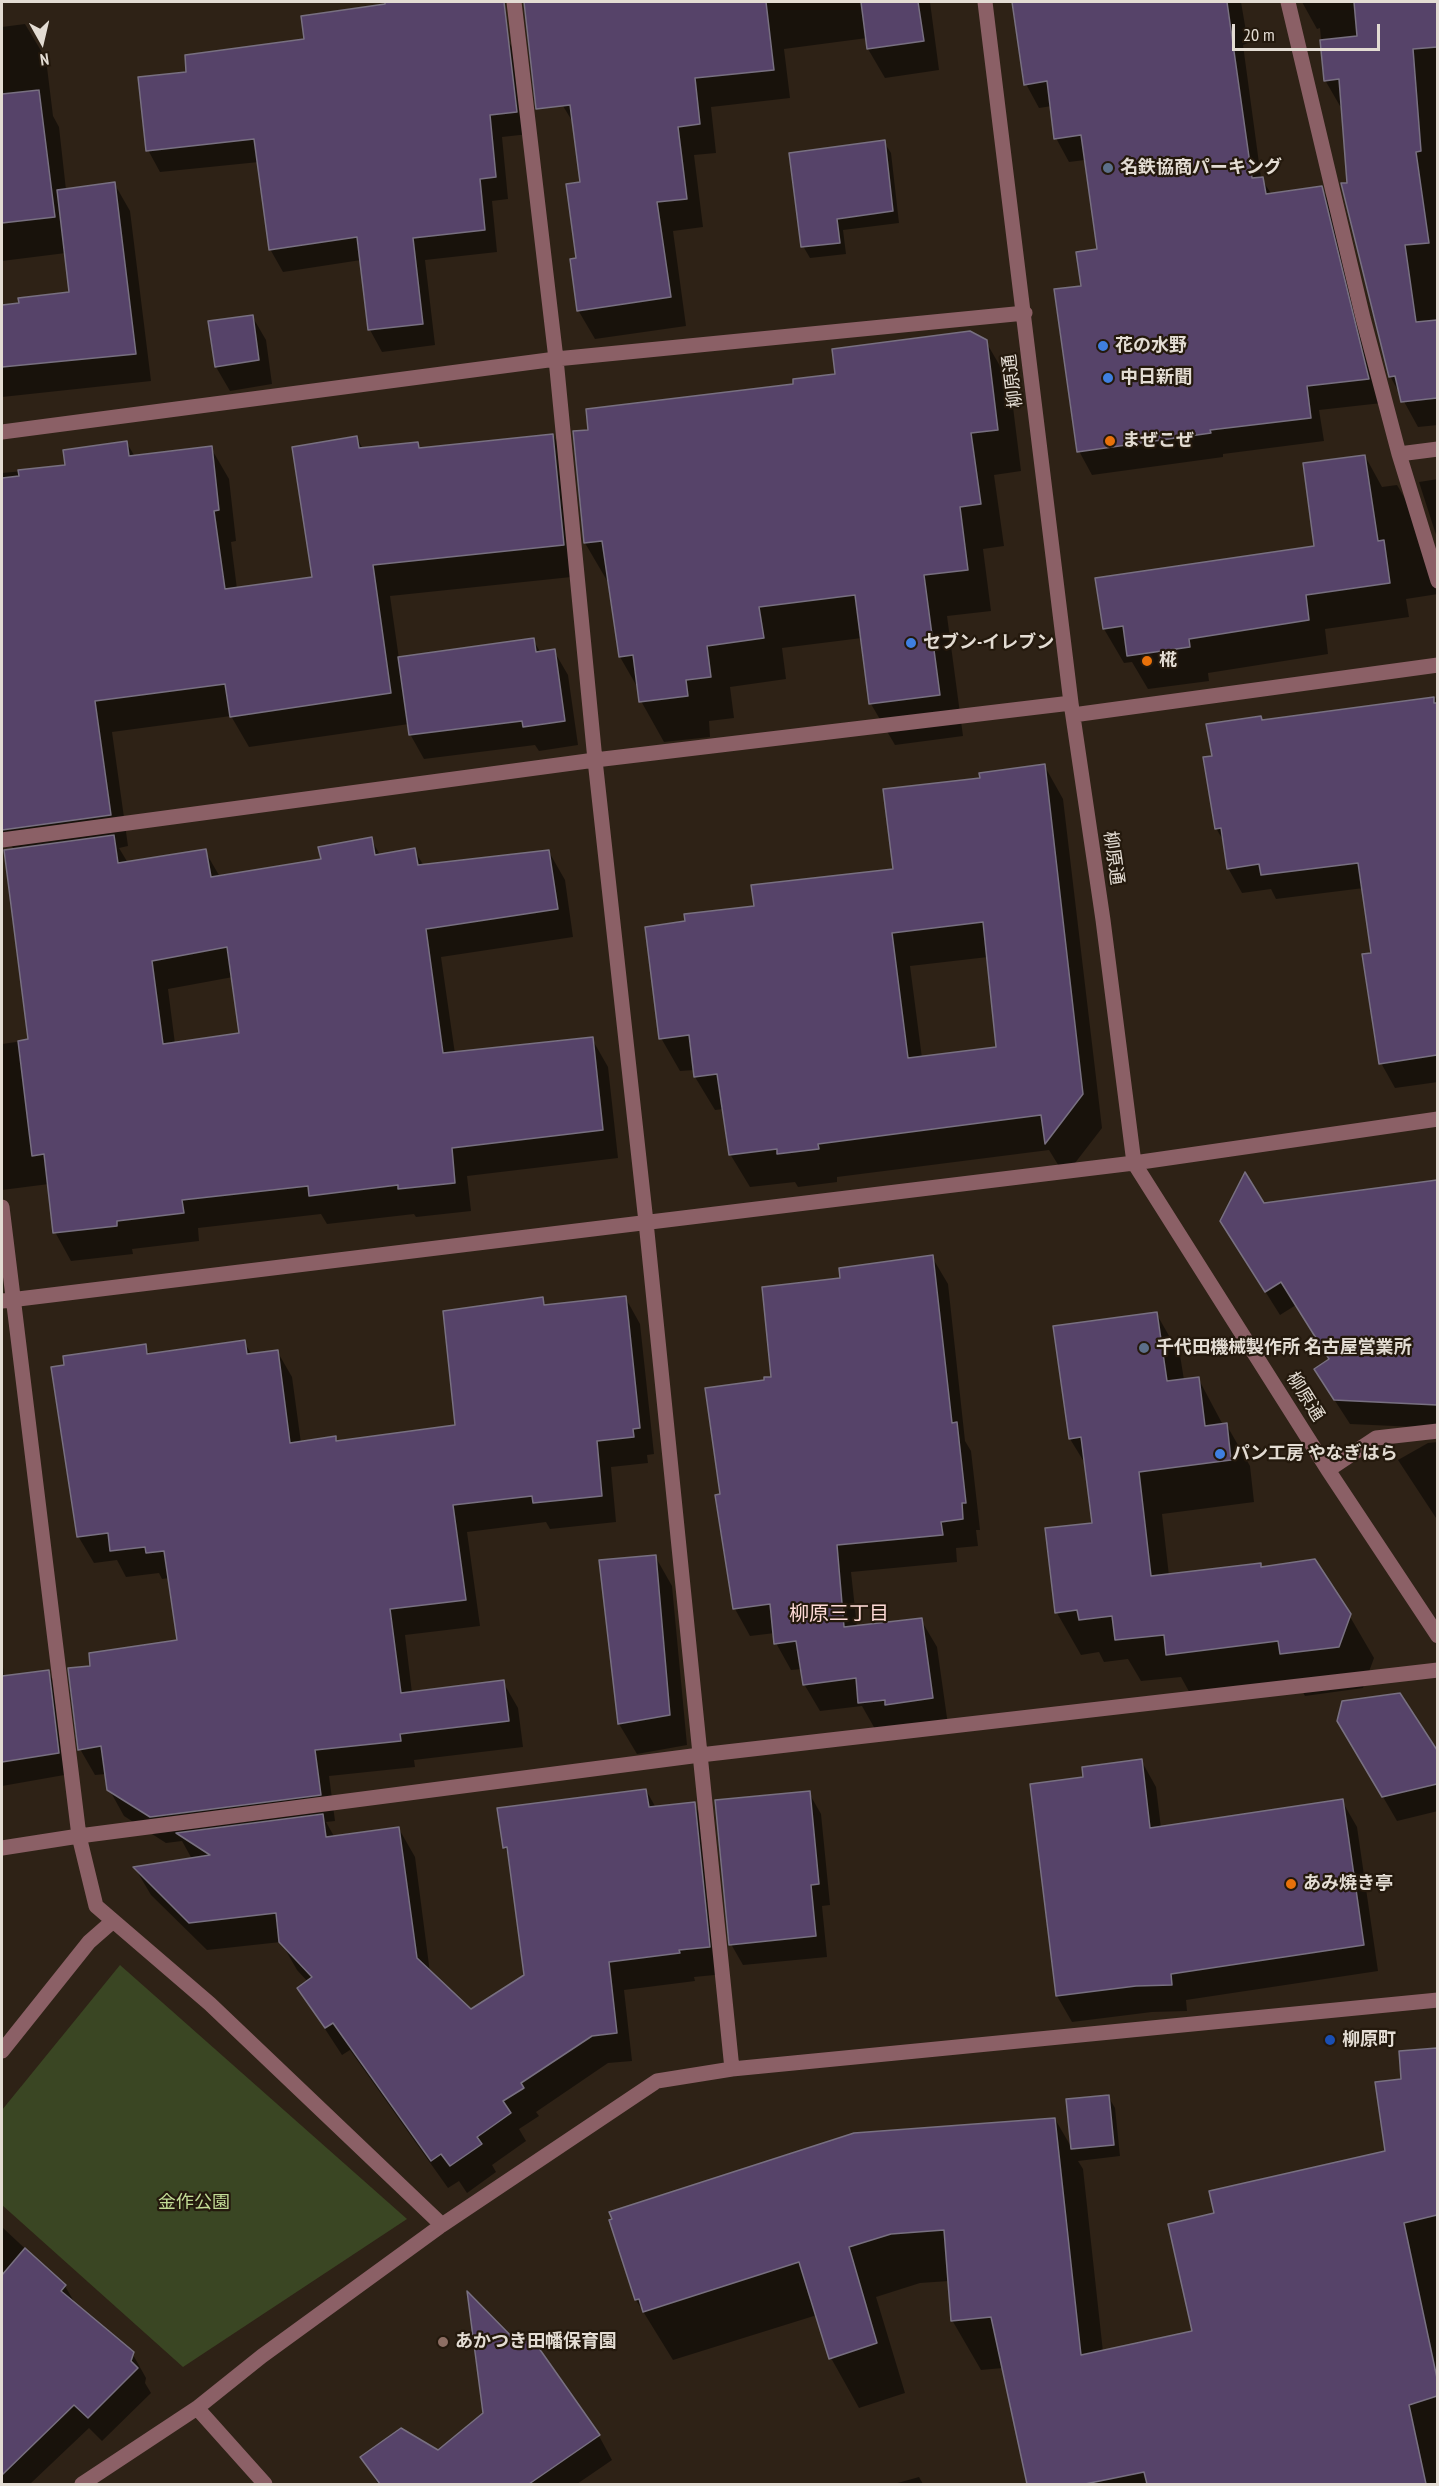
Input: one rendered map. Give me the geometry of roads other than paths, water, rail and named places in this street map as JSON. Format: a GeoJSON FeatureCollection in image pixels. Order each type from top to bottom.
{"type":"FeatureCollection","features":[{"type":"Feature","properties":{"kind":"street"},"geometry":{"type":"LineString","coordinates":[[514,2],[556,359],[595,760],[646,1222],[732,2069]]}},
{"type":"Feature","properties":{"kind":"street","name":"柳原通"},"geometry":{"type":"LineString","coordinates":[[985,2],[1072,709],[1134,1163],[1328,1470],[1437,1635]]}},
{"type":"Feature","properties":{"kind":"street"},"geometry":{"type":"LineString","coordinates":[[1288,2],[1363,318],[1399,454],[1437,581]]}},
{"type":"Feature","properties":{"kind":"street"},"geometry":{"type":"LineString","coordinates":[[2,432],[556,359],[1025,313]]}},
{"type":"Feature","properties":{"kind":"street"},"geometry":{"type":"LineString","coordinates":[[1399,454],[1437,449]]}},
{"type":"Feature","properties":{"kind":"street"},"geometry":{"type":"LineString","coordinates":[[2,840],[595,760],[1072,709],[1437,665]]}},
{"type":"Feature","properties":{"kind":"street"},"geometry":{"type":"LineString","coordinates":[[7,1301],[1134,1163],[1437,1119]]}},
{"type":"Feature","properties":{"kind":"street"},"geometry":{"type":"LineString","coordinates":[[2,1207],[7,1301],[79,1836],[96,1906],[210,2004],[442,2225]]}},
{"type":"Feature","properties":{"kind":"street"},"geometry":{"type":"LineString","coordinates":[[1328,1470],[1376,1438],[1437,1431]]}},
{"type":"Feature","properties":{"kind":"street"},"geometry":{"type":"LineString","coordinates":[[2,1848],[700,1755],[1437,1670]]}},
{"type":"Feature","properties":{"kind":"street"},"geometry":{"type":"LineString","coordinates":[[2,2050],[89,1942],[113,1921]]}},
{"type":"Feature","properties":{"kind":"street"},"geometry":{"type":"LineString","coordinates":[[82,2484],[198,2408],[262,2356],[442,2225],[657,2081],[732,2069],[1437,2000]]}},
{"type":"Feature","properties":{"kind":"street"},"geometry":{"type":"LineString","coordinates":[[198,2408],[265,2484]]}},
{"type":"Feature","properties":{"kind":"place","name":"名鉄協商パーキング"},"geometry":{"type":"Point","coordinates":[1108,168]}},
{"type":"Feature","properties":{"kind":"place","name":"花の水野"},"geometry":{"type":"Point","coordinates":[1103,346]}},
{"type":"Feature","properties":{"kind":"place","name":"中日新聞"},"geometry":{"type":"Point","coordinates":[1108,378]}},
{"type":"Feature","properties":{"kind":"place","name":"まぜこぜ"},"geometry":{"type":"Point","coordinates":[1110,441]}},
{"type":"Feature","properties":{"kind":"place","name":"セブン-イレブン"},"geometry":{"type":"Point","coordinates":[911,643]}},
{"type":"Feature","properties":{"kind":"place","name":"椛"},"geometry":{"type":"Point","coordinates":[1147,661]}},
{"type":"Feature","properties":{"kind":"place","name":"千代田機械製作所 名古屋営業所"},"geometry":{"type":"Point","coordinates":[1144,1348]}},
{"type":"Feature","properties":{"kind":"place","name":"パン工房 やなぎはら"},"geometry":{"type":"Point","coordinates":[1220,1454]}},
{"type":"Feature","properties":{"kind":"place","name":"あみ焼き亭"},"geometry":{"type":"Point","coordinates":[1291,1884]}},
{"type":"Feature","properties":{"kind":"place","name":"柳原町"},"geometry":{"type":"Point","coordinates":[1330,2040]}},
{"type":"Feature","properties":{"kind":"place","name":"あかつき田幡保育園"},"geometry":{"type":"Point","coordinates":[443,2342]}},
{"type":"Feature","properties":{"kind":"district","name":"柳原三丁目"},"geometry":{"type":"Point","coordinates":[839,1614]}},
{"type":"Feature","properties":{"kind":"park label","name":"金作公園"},"geometry":{"type":"Point","coordinates":[194,2203]}}]}
